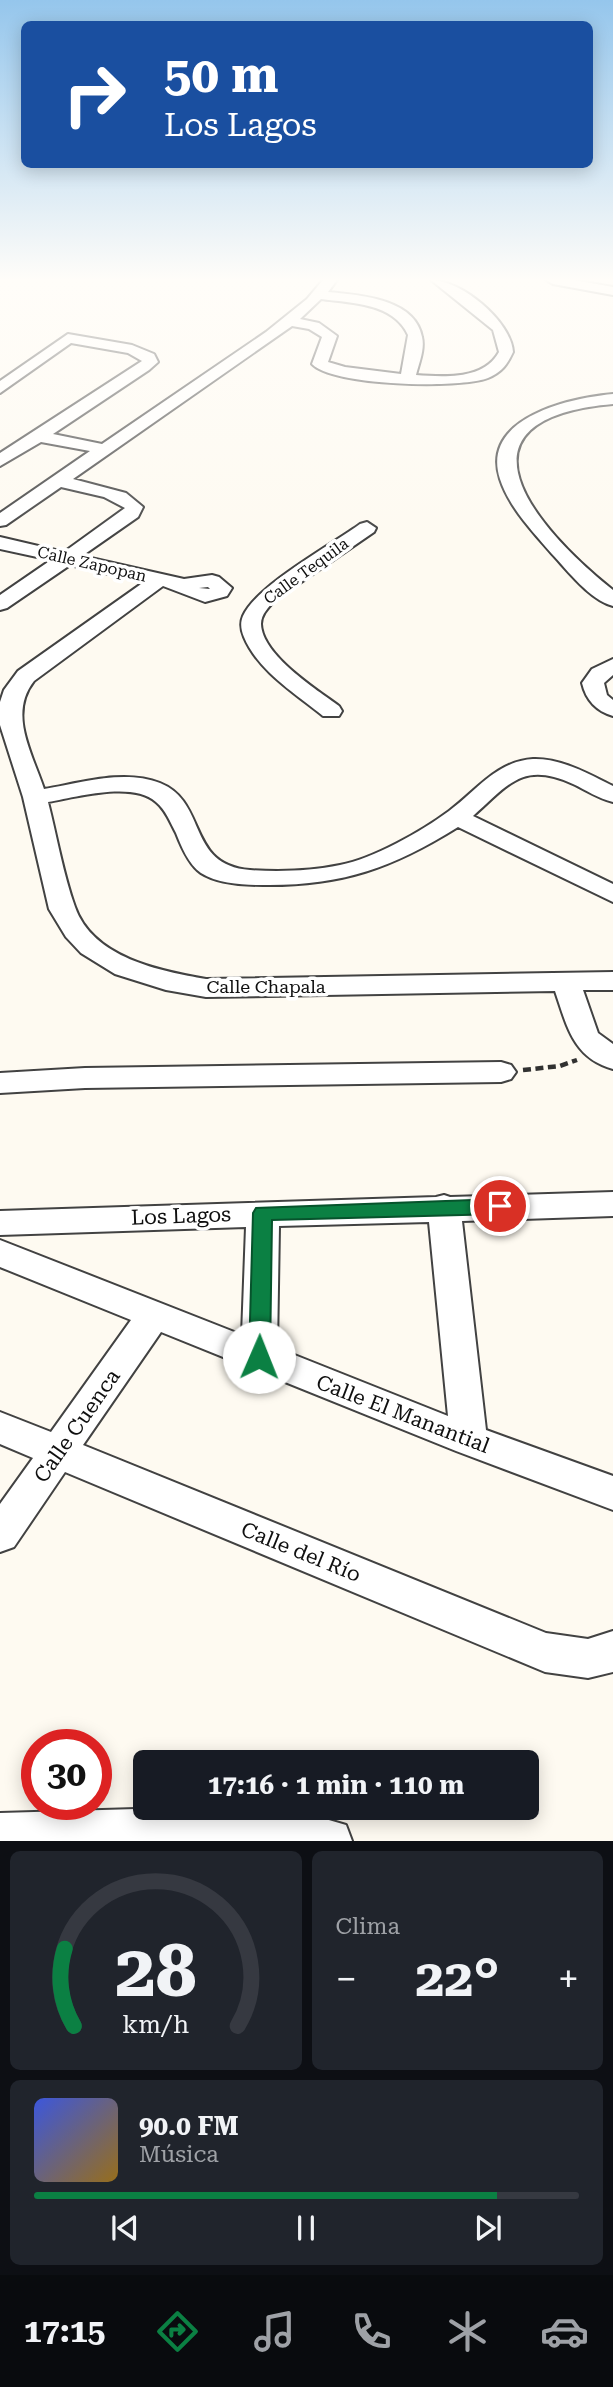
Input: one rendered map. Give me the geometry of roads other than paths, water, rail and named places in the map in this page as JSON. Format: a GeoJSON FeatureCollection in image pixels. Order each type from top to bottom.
{"type":"FeatureCollection","features":[{"type":"Feature","properties":{"kind":"street"},"geometry":{"type":"LineString","coordinates":[[0,388],[30,366]]}},
{"type":"Feature","properties":{"kind":"street"},"geometry":{"type":"LineString","coordinates":[[0,461],[144,366]]}},
{"type":"Feature","properties":{"kind":"street"},"geometry":{"type":"LineString","coordinates":[[0,521],[225,366]]}},
{"type":"Feature","properties":{"kind":"street"},"geometry":{"type":"LineString","coordinates":[[322,366],[339,371],[408,379],[450,380],[482,376],[501,366]]}},
{"type":"Feature","properties":{"kind":"street"},"geometry":{"type":"LineString","coordinates":[[408,379],[411,366]]}},
{"type":"Feature","properties":{"kind":"street"},"geometry":{"type":"LineString","coordinates":[[613,399],[559,408],[540,416],[528,425],[512,445],[506,463],[510,483],[541,530],[613,600]]}},
{"type":"Feature","properties":{"kind":"street"},"geometry":{"type":"LineString","coordinates":[[43,432],[110,445]]}},
{"type":"Feature","properties":{"kind":"street"},"geometry":{"type":"LineString","coordinates":[[0,604],[132,513],[134,507],[129,501],[118,496],[58,481]]}},
{"type":"Feature","properties":{"kind":"street","name":"Calle Tequila"},"geometry":{"type":"LineString","coordinates":[[331,711],[279,669],[256,642],[251,622],[264,600],[366,528]]}},
{"type":"Feature","properties":{"kind":"street","name":"Calle Zapopan"},"geometry":{"type":"LineString","coordinates":[[0,543],[184,585],[212,581],[218,591],[264,600]]}},
{"type":"Feature","properties":{"kind":"street","name":"Calle Chapala"},"geometry":{"type":"LineString","coordinates":[[159,580],[26,676],[15,690],[9,707],[10,721],[35,797],[62,909],[75,931],[90,947],[125,968],[166,981],[206,988],[613,981]]}},
{"type":"Feature","properties":{"kind":"street"},"geometry":{"type":"LineString","coordinates":[[613,665],[593,683],[595,695],[613,709]]}},
{"type":"Feature","properties":{"kind":"street"},"geometry":{"type":"LineString","coordinates":[[35,797],[109,787],[148,787],[172,800],[196,851],[210,868],[232,875],[285,878],[345,873],[373,863],[457,817],[519,769],[535,766],[564,773],[613,795]]}},
{"type":"Feature","properties":{"kind":"street"},"geometry":{"type":"LineString","coordinates":[[457,817],[613,894]]}},
{"type":"Feature","properties":{"kind":"street"},"geometry":{"type":"LineString","coordinates":[[566,982],[585,1038],[605,1054]]}},
{"type":"Feature","properties":{"kind":"street"},"geometry":{"type":"LineString","coordinates":[[0,1083],[85,1078],[500,1072]]}},
{"type":"Feature","properties":{"kind":"street"},"geometry":{"type":"LineString","coordinates":[[444,1208],[468,1440]]}},
{"type":"Feature","properties":{"kind":"street","name":"Los Lagos"},"geometry":{"type":"LineString","coordinates":[[0,1223],[444,1208],[612,1208]]}},
{"type":"Feature","properties":{"kind":"street"},"geometry":{"type":"LineString","coordinates":[[259,1357],[263,1213]]}},
{"type":"Feature","properties":{"kind":"street","name":"Calle El Manantial"},"geometry":{"type":"LineString","coordinates":[[0,1253],[468,1440],[613,1493]]}},
{"type":"Feature","properties":{"kind":"street","name":"Calle Cuenca"},"geometry":{"type":"LineString","coordinates":[[0,1535],[60,1453],[153,1316]]}},
{"type":"Feature","properties":{"kind":"street","name":"Calle del Río"},"geometry":{"type":"LineString","coordinates":[[0,1428],[545,1652],[579,1659],[609,1654]]}},
{"type":"Feature","properties":{"kind":"street"},"geometry":{"type":"LineString","coordinates":[[0,1835],[291,1831],[330,1841]]}}]}
